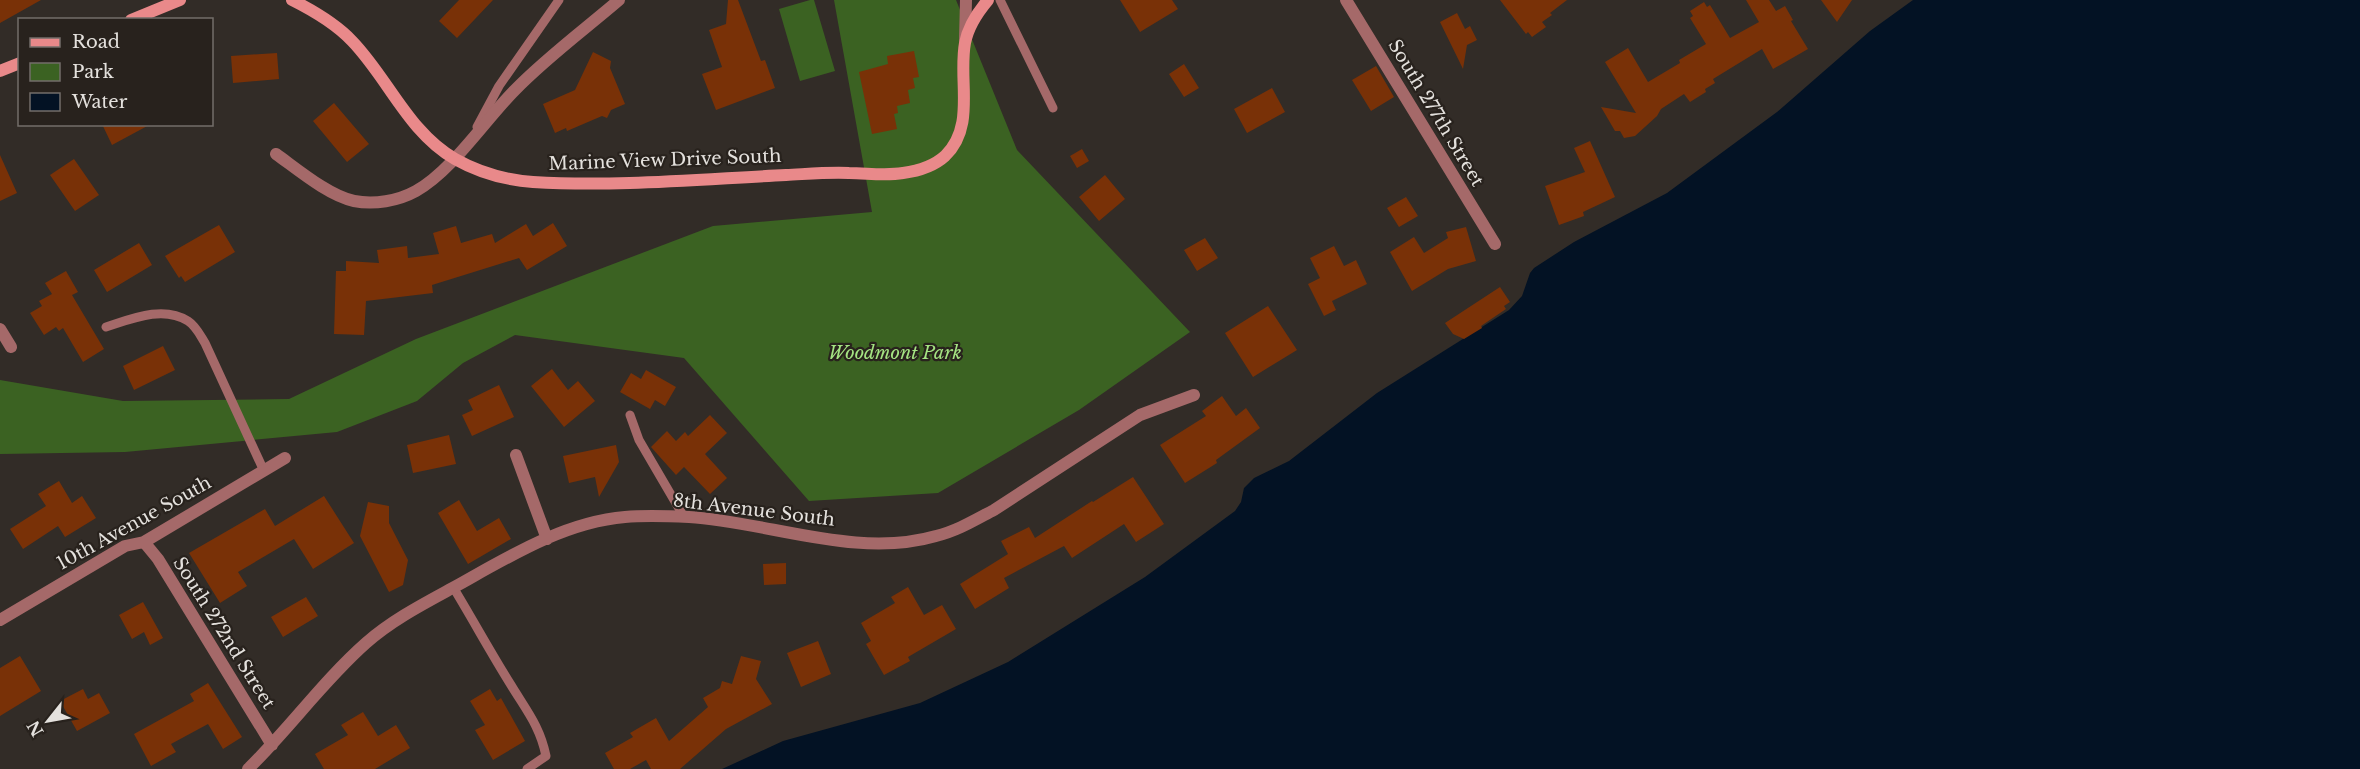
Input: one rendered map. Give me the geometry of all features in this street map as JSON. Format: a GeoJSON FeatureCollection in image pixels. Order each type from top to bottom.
{"type":"FeatureCollection","features":[{"type":"Feature","properties":{"kind":"main road"},"geometry":{"type":"LineString","coordinates":[[135,18],[180,0]]}},
{"type":"Feature","properties":{"kind":"main road","name":"Marine View Drive South"},"geometry":{"type":"LineString","coordinates":[[292,0],[318,14],[352,40],[419,130],[438,148],[470,166],[499,176],[531,182],[610,182],[906,173],[939,161],[947,154],[958,136],[963,111],[965,44]]}},
{"type":"Feature","properties":{"kind":"main road"},"geometry":{"type":"LineString","coordinates":[[965,44],[970,26],[988,0]]}},
{"type":"Feature","properties":{"kind":"main road"},"geometry":{"type":"LineString","coordinates":[[0,71],[18,64]]}},
{"type":"Feature","properties":{"kind":"street"},"geometry":{"type":"LineString","coordinates":[[276,154],[340,197],[354,202],[374,203],[395,199],[416,191],[454,158],[516,89],[619,0]]}},
{"type":"Feature","properties":{"kind":"street","name":"Marine View Drive South"},"geometry":{"type":"LineString","coordinates":[[965,44],[966,0]]}},
{"type":"Feature","properties":{"kind":"street","name":"South 277th Street"},"geometry":{"type":"LineString","coordinates":[[1346,0],[1495,244]]}},
{"type":"Feature","properties":{"kind":"street"},"geometry":{"type":"LineString","coordinates":[[0,329],[11,347]]}},
{"type":"Feature","properties":{"kind":"street","name":"8th Avenue South"},"geometry":{"type":"LineString","coordinates":[[248,769],[367,642],[453,587],[547,539],[586,525],[624,517],[684,517],[747,524],[870,544],[896,543],[936,536],[969,524],[994,510],[1140,415],[1194,395]]}},
{"type":"Feature","properties":{"kind":"street"},"geometry":{"type":"LineString","coordinates":[[516,455],[547,539]]}},
{"type":"Feature","properties":{"kind":"street","name":"10th Avenue South"},"geometry":{"type":"LineString","coordinates":[[0,620],[125,546],[144,542],[285,458]]}},
{"type":"Feature","properties":{"kind":"street","name":"South 272nd Street"},"geometry":{"type":"LineString","coordinates":[[144,542],[158,560],[272,745]]}},
{"type":"Feature","properties":{"kind":"lane"},"geometry":{"type":"LineString","coordinates":[[472,137],[499,86],[559,0]]}},
{"type":"Feature","properties":{"kind":"lane"},"geometry":{"type":"LineString","coordinates":[[1000,0],[1053,108]]}},
{"type":"Feature","properties":{"kind":"lane"},"geometry":{"type":"LineString","coordinates":[[106,327],[144,315],[159,313],[187,320],[194,326],[205,343],[264,471]]}},
{"type":"Feature","properties":{"kind":"lane"},"geometry":{"type":"LineString","coordinates":[[630,415],[639,440],[684,517]]}},
{"type":"Feature","properties":{"kind":"lane"},"geometry":{"type":"LineString","coordinates":[[453,587],[542,736],[546,756],[527,769]]}},
{"type":"Feature","properties":{"kind":"green space"},"geometry":{"type":"Polygon","coordinates":[[[814,0],[835,71],[800,81],[779,9],[814,0]]]}},
{"type":"Feature","properties":{"kind":"green space","name":"Woodmont Park"},"geometry":{"type":"Polygon","coordinates":[[[834,0],[956,0],[1017,150],[1190,332],[1079,410],[938,493],[809,501],[684,358],[515,335],[463,363],[417,401],[337,432],[125,452],[0,454],[0,380],[123,401],[289,399],[416,339],[713,226],[872,212],[834,0]]]}},
{"type":"Feature","properties":{"kind":"water"},"geometry":{"type":"Polygon","coordinates":[[[1913,0],[2360,0],[2360,769],[722,769],[783,741],[920,703],[1008,662],[1145,577],[1235,511],[1241,502],[1244,488],[1254,478],[1289,461],[1377,393],[1509,310],[1522,296],[1534,268],[1574,242],[1667,193],[1777,112],[1870,31],[1913,0]]]}},
{"type":"Feature","properties":{"kind":"building"},"geometry":{"type":"Polygon","coordinates":[[[0,0],[41,0],[0,23],[0,0]]]}},
{"type":"Feature","properties":{"kind":"building"},"geometry":{"type":"Polygon","coordinates":[[[459,0],[493,0],[457,38],[439,21],[459,0]]]}},
{"type":"Feature","properties":{"kind":"building"},"geometry":{"type":"Polygon","coordinates":[[[728,0],[738,0],[761,61],[765,60],[775,88],[716,110],[702,74],[722,67],[709,30],[726,24],[728,0]]]}},
{"type":"Feature","properties":{"kind":"building"},"geometry":{"type":"Polygon","coordinates":[[[1120,0],[1172,0],[1178,9],[1140,32],[1120,0]]]}},
{"type":"Feature","properties":{"kind":"building"},"geometry":{"type":"Polygon","coordinates":[[[1500,0],[1567,0],[1550,13],[1552,15],[1542,22],[1546,27],[1532,37],[1528,32],[1526,34],[1500,0]]]}},
{"type":"Feature","properties":{"kind":"building"},"geometry":{"type":"Polygon","coordinates":[[[1746,0],[1769,0],[1776,11],[1785,6],[1808,49],[1773,69],[1762,49],[1713,79],[1715,83],[1705,89],[1706,92],[1690,102],[1684,94],[1661,109],[1657,116],[1635,136],[1624,138],[1620,131],[1615,131],[1601,107],[1636,113],[1605,62],[1628,48],[1648,82],[1706,44],[1690,18],[1693,16],[1690,11],[1704,2],[1707,7],[1710,5],[1730,38],[1759,22],[1746,0]]]}},
{"type":"Feature","properties":{"kind":"building"},"geometry":{"type":"Polygon","coordinates":[[[1821,0],[1852,0],[1837,22],[1821,0]]]}},
{"type":"Feature","properties":{"kind":"building"},"geometry":{"type":"Polygon","coordinates":[[[1457,13],[1465,29],[1470,26],[1477,40],[1467,45],[1463,69],[1440,22],[1457,13]]]}},
{"type":"Feature","properties":{"kind":"building"},"geometry":{"type":"Polygon","coordinates":[[[914,51],[919,77],[913,78],[915,88],[908,90],[910,103],[897,106],[898,113],[894,114],[897,129],[872,134],[859,72],[888,64],[887,56],[914,51]]]}},
{"type":"Feature","properties":{"kind":"building"},"geometry":{"type":"Polygon","coordinates":[[[593,52],[611,61],[610,68],[625,104],[611,110],[607,118],[602,116],[567,131],[566,128],[555,133],[543,104],[575,90],[593,52]]]}},
{"type":"Feature","properties":{"kind":"building"},"geometry":{"type":"Polygon","coordinates":[[[277,53],[279,79],[233,83],[231,56],[277,53]]]}},
{"type":"Feature","properties":{"kind":"building"},"geometry":{"type":"Polygon","coordinates":[[[1184,64],[1199,88],[1184,97],[1169,74],[1184,64]]]}},
{"type":"Feature","properties":{"kind":"building"},"geometry":{"type":"Polygon","coordinates":[[[1376,66],[1394,97],[1371,111],[1352,80],[1376,66]]]}},
{"type":"Feature","properties":{"kind":"building"},"geometry":{"type":"Polygon","coordinates":[[[1272,88],[1285,112],[1247,133],[1234,109],[1272,88]]]}},
{"type":"Feature","properties":{"kind":"building"},"geometry":{"type":"Polygon","coordinates":[[[334,103],[369,144],[347,162],[313,121],[334,103]]]}},
{"type":"Feature","properties":{"kind":"building"},"geometry":{"type":"Polygon","coordinates":[[[103,126],[147,126],[112,145],[103,126]]]}},
{"type":"Feature","properties":{"kind":"building"},"geometry":{"type":"Polygon","coordinates":[[[1590,141],[1615,197],[1583,212],[1584,216],[1559,225],[1545,186],[1585,172],[1574,148],[1590,141]]]}},
{"type":"Feature","properties":{"kind":"building"},"geometry":{"type":"Polygon","coordinates":[[[1082,149],[1089,161],[1077,168],[1070,156],[1082,149]]]}},
{"type":"Feature","properties":{"kind":"building"},"geometry":{"type":"Polygon","coordinates":[[[0,155],[17,193],[0,201],[0,155]]]}},
{"type":"Feature","properties":{"kind":"building"},"geometry":{"type":"Polygon","coordinates":[[[74,159],[99,195],[75,211],[50,175],[74,159]]]}},
{"type":"Feature","properties":{"kind":"building"},"geometry":{"type":"Polygon","coordinates":[[[1105,175],[1125,199],[1099,221],[1079,197],[1105,175]]]}},
{"type":"Feature","properties":{"kind":"building"},"geometry":{"type":"Polygon","coordinates":[[[1406,197],[1418,216],[1399,227],[1387,208],[1406,197]]]}},
{"type":"Feature","properties":{"kind":"building"},"geometry":{"type":"Polygon","coordinates":[[[553,223],[567,246],[527,270],[519,258],[432,285],[433,293],[366,301],[364,335],[334,334],[336,271],[346,271],[346,261],[379,263],[377,250],[407,246],[408,258],[439,254],[433,233],[456,226],[461,243],[492,234],[495,243],[526,224],[533,236],[553,223]]]}},
{"type":"Feature","properties":{"kind":"building"},"geometry":{"type":"Polygon","coordinates":[[[219,225],[235,252],[185,282],[181,276],[179,278],[165,256],[219,225]]]}},
{"type":"Feature","properties":{"kind":"building"},"geometry":{"type":"Polygon","coordinates":[[[1466,227],[1476,261],[1448,269],[1412,291],[1390,252],[1414,237],[1424,253],[1448,238],[1446,232],[1466,227]]]}},
{"type":"Feature","properties":{"kind":"building"},"geometry":{"type":"Polygon","coordinates":[[[1205,238],[1218,258],[1197,271],[1184,250],[1205,238]]]}},
{"type":"Feature","properties":{"kind":"building"},"geometry":{"type":"Polygon","coordinates":[[[139,243],[152,265],[107,292],[94,270],[139,243]]]}},
{"type":"Feature","properties":{"kind":"building"},"geometry":{"type":"Polygon","coordinates":[[[1334,246],[1344,266],[1356,260],[1367,284],[1332,301],[1336,310],[1324,316],[1308,284],[1320,278],[1310,258],[1334,246]]]}},
{"type":"Feature","properties":{"kind":"building"},"geometry":{"type":"Polygon","coordinates":[[[66,271],[78,292],[72,295],[104,349],[83,362],[63,328],[59,331],[56,327],[44,335],[30,313],[42,306],[39,301],[52,294],[45,283],[66,271]]]}},
{"type":"Feature","properties":{"kind":"building"},"geometry":{"type":"Polygon","coordinates":[[[1500,287],[1510,302],[1504,306],[1506,309],[1464,339],[1453,334],[1445,323],[1500,287]]]}},
{"type":"Feature","properties":{"kind":"building"},"geometry":{"type":"Polygon","coordinates":[[[1268,306],[1297,350],[1253,377],[1225,333],[1268,306]]]}},
{"type":"Feature","properties":{"kind":"building"},"geometry":{"type":"Polygon","coordinates":[[[163,346],[175,370],[134,390],[123,366],[163,346]]]}},
{"type":"Feature","properties":{"kind":"building"},"geometry":{"type":"Polygon","coordinates":[[[552,369],[568,390],[578,381],[595,401],[564,427],[531,386],[552,369]]]}},
{"type":"Feature","properties":{"kind":"building"},"geometry":{"type":"Polygon","coordinates":[[[646,370],[676,387],[665,406],[655,400],[650,409],[620,392],[631,373],[641,379],[646,370]]]}},
{"type":"Feature","properties":{"kind":"building"},"geometry":{"type":"Polygon","coordinates":[[[499,385],[514,417],[472,436],[462,415],[473,410],[468,400],[499,385]]]}},
{"type":"Feature","properties":{"kind":"building"},"geometry":{"type":"Polygon","coordinates":[[[1222,396],[1236,416],[1246,408],[1260,428],[1216,460],[1217,463],[1185,483],[1160,445],[1206,416],[1202,411],[1222,396]]]}},
{"type":"Feature","properties":{"kind":"building"},"geometry":{"type":"Polygon","coordinates":[[[710,415],[727,433],[705,454],[727,478],[710,494],[684,467],[676,475],[651,447],[667,431],[676,441],[685,432],[688,436],[710,415]]]}},
{"type":"Feature","properties":{"kind":"building"},"geometry":{"type":"Polygon","coordinates":[[[449,435],[456,464],[413,473],[407,445],[449,435]]]}},
{"type":"Feature","properties":{"kind":"building"},"geometry":{"type":"Polygon","coordinates":[[[616,445],[619,462],[599,497],[595,477],[569,483],[563,456],[616,445]]]}},
{"type":"Feature","properties":{"kind":"building"},"geometry":{"type":"Polygon","coordinates":[[[1133,477],[1164,524],[1136,542],[1124,524],[1072,558],[1064,546],[1004,578],[1009,588],[975,609],[960,584],[1008,554],[1001,541],[1029,527],[1035,538],[1133,477]]]}},
{"type":"Feature","properties":{"kind":"building"},"geometry":{"type":"Polygon","coordinates":[[[59,481],[72,503],[82,496],[96,518],[65,537],[58,526],[23,549],[10,529],[46,506],[38,494],[59,481]]]}},
{"type":"Feature","properties":{"kind":"building"},"geometry":{"type":"Polygon","coordinates":[[[324,496],[354,543],[313,569],[294,539],[238,572],[247,586],[220,603],[189,553],[265,509],[275,526],[324,496]]]}},
{"type":"Feature","properties":{"kind":"building"},"geometry":{"type":"Polygon","coordinates":[[[459,500],[477,531],[499,518],[511,539],[468,564],[438,513],[459,500]]]}},
{"type":"Feature","properties":{"kind":"building"},"geometry":{"type":"Polygon","coordinates":[[[368,502],[389,506],[389,523],[408,560],[403,585],[389,592],[360,536],[368,502]]]}},
{"type":"Feature","properties":{"kind":"building"},"geometry":{"type":"Polygon","coordinates":[[[786,563],[786,584],[764,585],[763,564],[786,563]]]}},
{"type":"Feature","properties":{"kind":"building"},"geometry":{"type":"Polygon","coordinates":[[[908,587],[924,615],[942,605],[956,629],[908,657],[910,661],[884,675],[866,644],[871,641],[861,623],[895,603],[891,597],[908,587]]]}},
{"type":"Feature","properties":{"kind":"building"},"geometry":{"type":"Polygon","coordinates":[[[306,597],[318,616],[283,637],[271,617],[306,597]]]}},
{"type":"Feature","properties":{"kind":"building"},"geometry":{"type":"Polygon","coordinates":[[[143,602],[163,638],[150,645],[144,632],[132,639],[119,615],[143,602]]]}},
{"type":"Feature","properties":{"kind":"building"},"geometry":{"type":"Polygon","coordinates":[[[818,641],[831,674],[801,687],[787,653],[818,641]]]}},
{"type":"Feature","properties":{"kind":"building"},"geometry":{"type":"Polygon","coordinates":[[[20,656],[41,691],[0,716],[0,668],[20,656]]]}},
{"type":"Feature","properties":{"kind":"building"},"geometry":{"type":"Polygon","coordinates":[[[741,656],[761,661],[756,679],[772,704],[726,729],[680,769],[651,769],[646,760],[630,769],[614,769],[605,753],[633,737],[630,733],[656,718],[669,741],[708,707],[703,698],[720,688],[722,681],[732,684],[741,656]]]}},
{"type":"Feature","properties":{"kind":"building"},"geometry":{"type":"Polygon","coordinates":[[[208,683],[242,737],[223,749],[208,724],[171,744],[176,752],[151,766],[134,734],[194,701],[190,694],[208,683]]]}},
{"type":"Feature","properties":{"kind":"building"},"geometry":{"type":"Polygon","coordinates":[[[83,689],[88,699],[99,693],[110,713],[77,731],[60,701],[83,689]]]}},
{"type":"Feature","properties":{"kind":"building"},"geometry":{"type":"Polygon","coordinates":[[[490,689],[497,701],[501,698],[525,741],[493,760],[475,730],[485,725],[470,701],[490,689]]]}},
{"type":"Feature","properties":{"kind":"building"},"geometry":{"type":"Polygon","coordinates":[[[363,712],[378,736],[396,725],[410,748],[375,769],[324,769],[315,754],[348,735],[341,725],[363,712]]]}}]}
